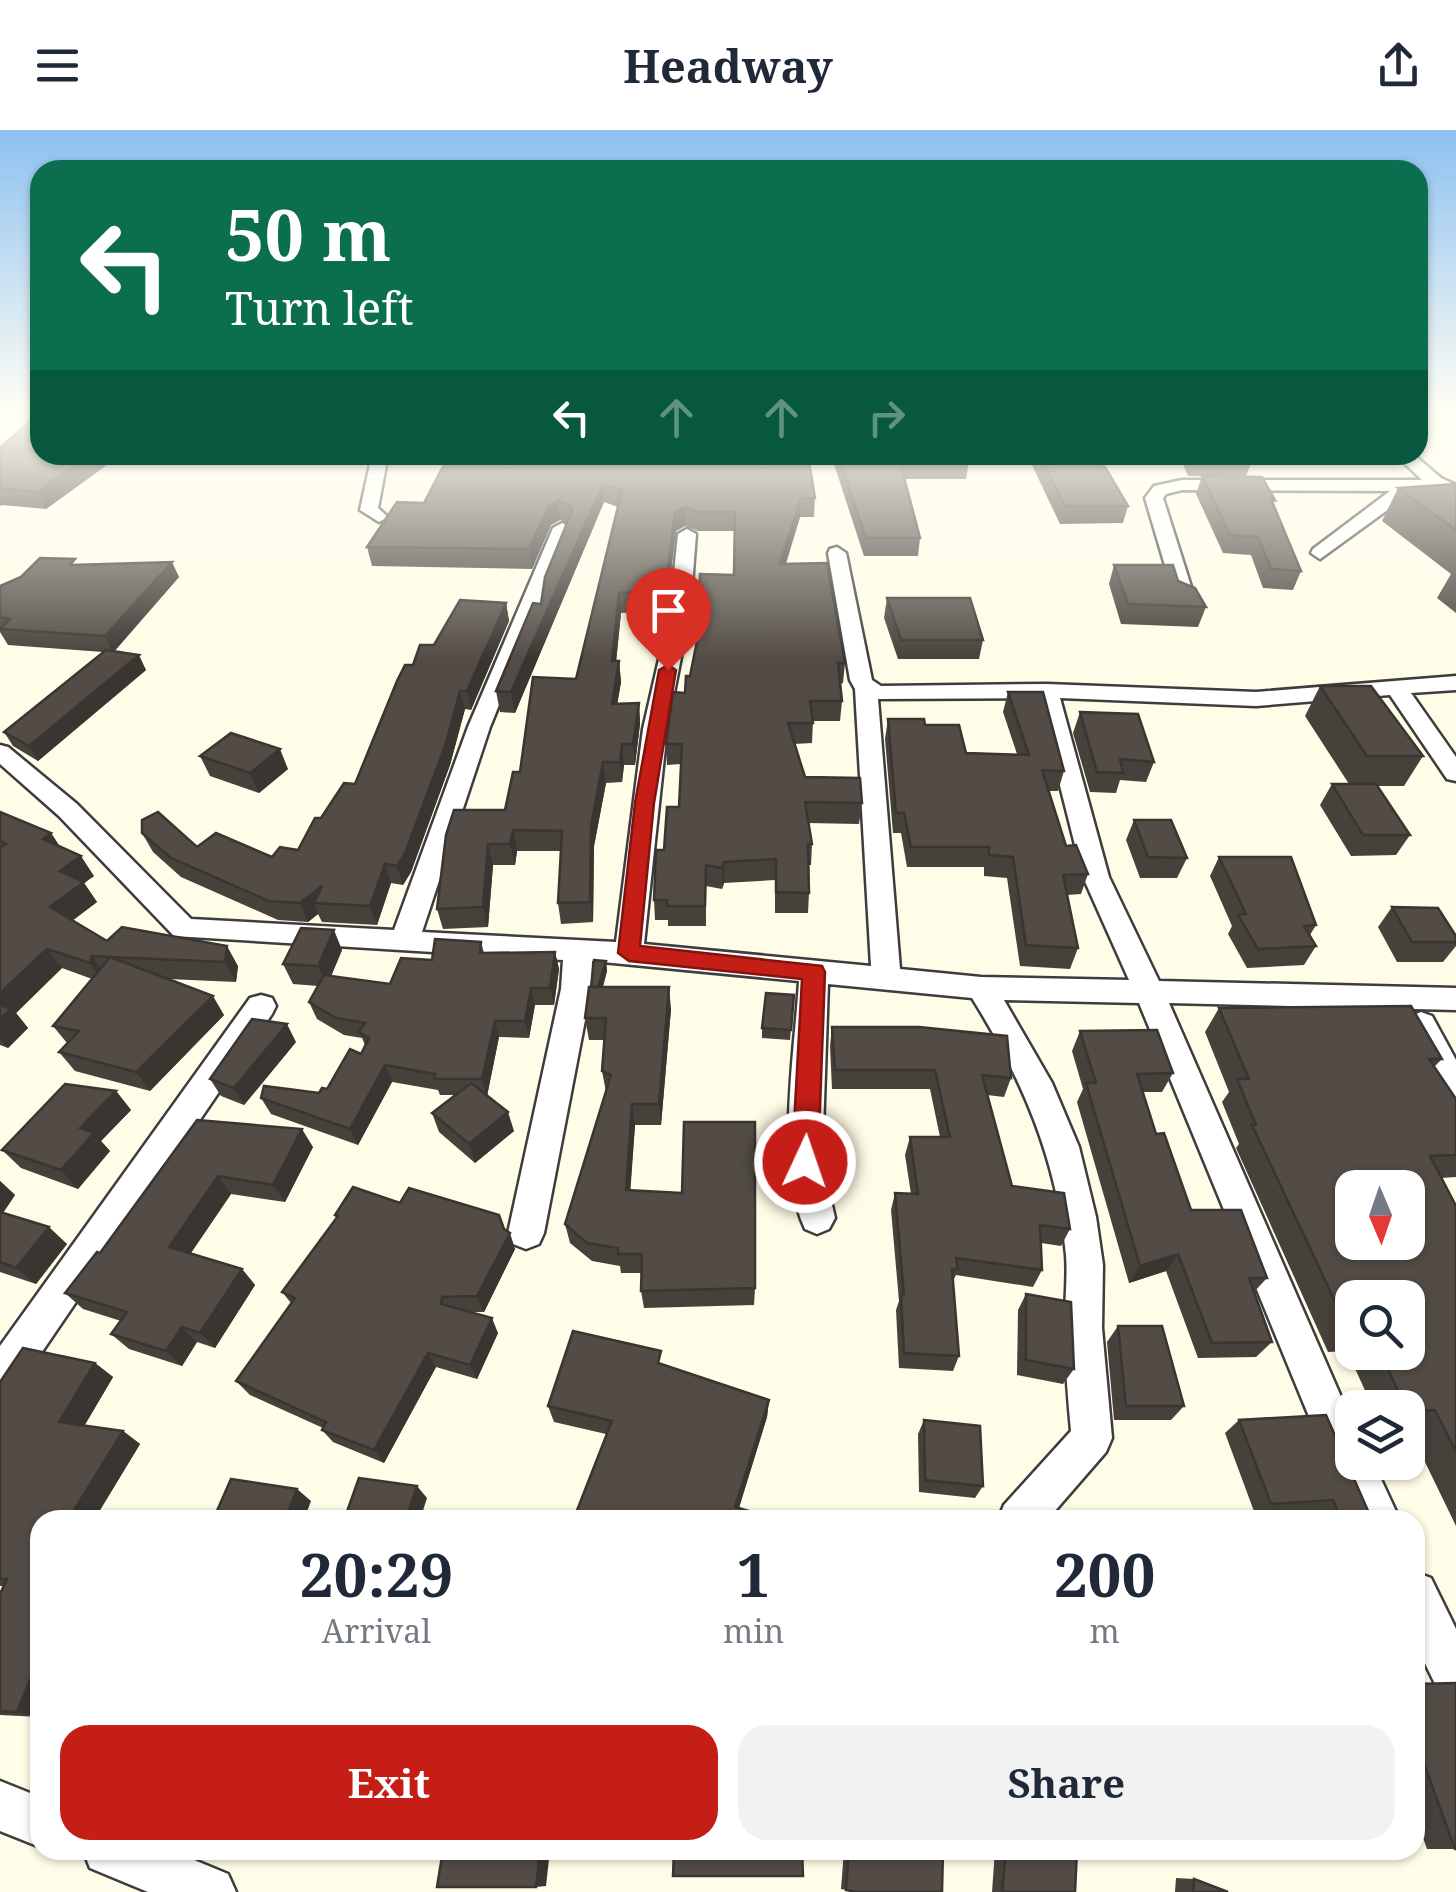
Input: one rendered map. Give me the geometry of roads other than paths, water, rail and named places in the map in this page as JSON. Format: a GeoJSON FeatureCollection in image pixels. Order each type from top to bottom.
{"type":"FeatureCollection","features":[{"type":"Feature","properties":{"kind":"street"},"geometry":{"type":"LineString","coordinates":[[372,494],[369,510],[379,516]]}},
{"type":"Feature","properties":{"kind":"street"},"geometry":{"type":"LineString","coordinates":[[1157,494],[1154,498],[1186,599]]}},
{"type":"Feature","properties":{"kind":"street"},"geometry":{"type":"LineString","coordinates":[[1320,553],[1391,494]]}},
{"type":"Feature","properties":{"kind":"street"},"geometry":{"type":"LineString","coordinates":[[405,939],[493,690],[562,528]]}},
{"type":"Feature","properties":{"kind":"street"},"geometry":{"type":"LineString","coordinates":[[629,953],[654,729],[680,611],[688,534]]}},
{"type":"Feature","properties":{"kind":"street"},"geometry":{"type":"LineString","coordinates":[[836,552],[866,689],[886,979]]}},
{"type":"Feature","properties":{"kind":"street"},"geometry":{"type":"LineString","coordinates":[[866,689],[881,693],[1047,691],[1256,699],[1456,684]]}},
{"type":"Feature","properties":{"kind":"street"},"geometry":{"type":"LineString","coordinates":[[1396,687],[1456,774]]}},
{"type":"Feature","properties":{"kind":"street"},"geometry":{"type":"LineString","coordinates":[[1047,691],[1096,877],[1149,992],[1331,1422],[1374,1510]]}},
{"type":"Feature","properties":{"kind":"street"},"geometry":{"type":"LineString","coordinates":[[0,752],[68,810],[184,929],[629,953],[982,988],[1456,999]]}},
{"type":"Feature","properties":{"kind":"street"},"geometry":{"type":"LineString","coordinates":[[526,1234],[576,989],[578,950]]}},
{"type":"Feature","properties":{"kind":"street"},"geometry":{"type":"LineString","coordinates":[[814,972],[805,1162],[817,1218]]}},
{"type":"Feature","properties":{"kind":"street"},"geometry":{"type":"LineString","coordinates":[[982,988],[1023,1051],[1056,1124],[1073,1185],[1084,1258],[1084,1336],[1092,1438],[1028,1510]]}},
{"type":"Feature","properties":{"kind":"street"},"geometry":{"type":"LineString","coordinates":[[1408,999],[1456,1090]]}},
{"type":"Feature","properties":{"kind":"street"},"geometry":{"type":"LineString","coordinates":[[0,1379],[260,1006]]}},
{"type":"Feature","properties":{"kind":"street"},"geometry":{"type":"LineString","coordinates":[[1425,1614],[1456,1678]]}},
{"type":"Feature","properties":{"kind":"street"},"geometry":{"type":"LineString","coordinates":[[0,1806],[30,1818]]}},
{"type":"Feature","properties":{"kind":"street"},"geometry":{"type":"LineString","coordinates":[[132,1860],[210,1892]]}}]}
